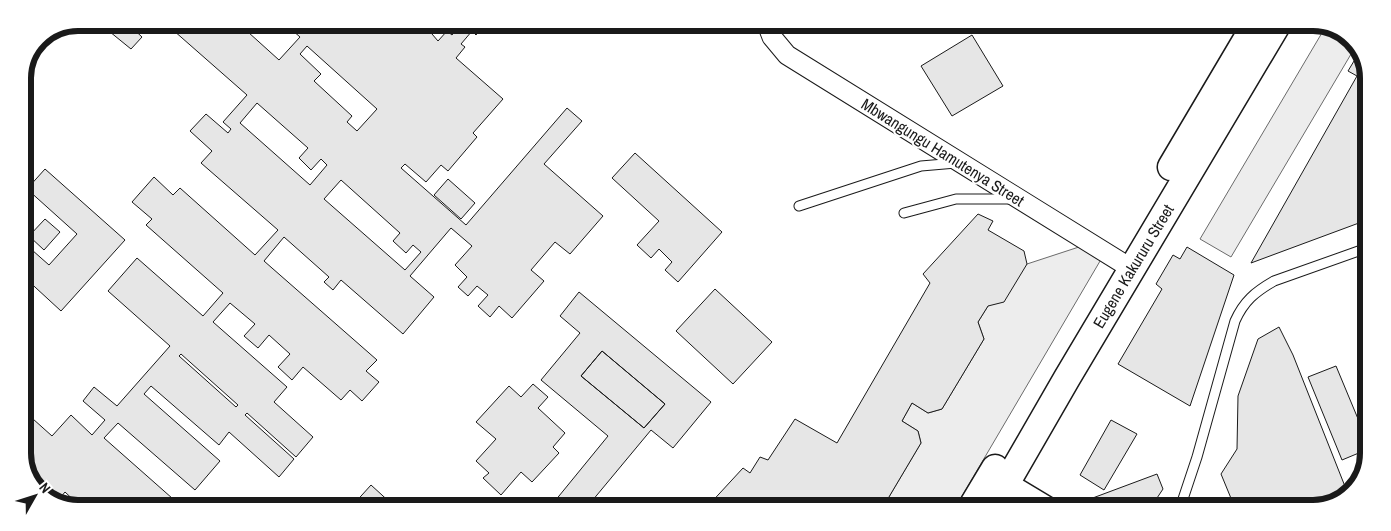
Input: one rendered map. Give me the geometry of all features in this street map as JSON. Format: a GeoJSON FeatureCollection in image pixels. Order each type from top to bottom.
{"type":"FeatureCollection","features":[{"type":"Feature","properties":{"kind":"main road","name":"Eugene Kakururu Street"},"geometry":{"type":"LineString","coordinates":[[978,500],[999,478],[1067,378],[1124,264],[1252,31]]}},
{"type":"Feature","properties":{"kind":"main road","name":"Eugene Kakururu Street"},"geometry":{"type":"LineString","coordinates":[[1124,264],[1273,31]]}},
{"type":"Feature","properties":{"kind":"main road","name":"Eugene Kakururu Street"},"geometry":{"type":"LineString","coordinates":[[994,500],[999,478]]}},
{"type":"Feature","properties":{"kind":"street","name":"Mbwangungu Hamutenya Street"},"geometry":{"type":"LineString","coordinates":[[770,31],[772,37],[787,55],[1124,264]]}},
{"type":"Feature","properties":{"kind":"street"},"geometry":{"type":"LineString","coordinates":[[999,478],[1033,500]]}},
{"type":"Feature","properties":{"kind":"lane"},"geometry":{"type":"LineString","coordinates":[[799,206],[920,166],[959,162]]}},
{"type":"Feature","properties":{"kind":"lane"},"geometry":{"type":"LineString","coordinates":[[904,213],[956,199],[1018,199]]}},
{"type":"Feature","properties":{"kind":"lane"},"geometry":{"type":"LineString","coordinates":[[1183,500],[1197,457],[1235,321],[1241,308],[1262,288],[1274,281],[1360,250]]}},
{"type":"Feature","properties":{"kind":"shaded area"},"geometry":{"type":"Polygon","coordinates":[[[1322,32],[1339,39],[1352,53],[1231,257],[1200,239],[1322,32]]]}},
{"type":"Feature","properties":{"kind":"shaded area"},"geometry":{"type":"Polygon","coordinates":[[[1085,245],[1103,256],[960,500],[887,500],[921,443],[918,431],[902,421],[912,403],[928,413],[942,409],[984,339],[978,322],[988,306],[1027,264],[1085,245]]]}},
{"type":"Feature","properties":{"kind":"building"},"geometry":{"type":"Polygon","coordinates":[[[109,31],[136,31],[142,37],[131,49],[109,31]]]}},
{"type":"Feature","properties":{"kind":"building"},"geometry":{"type":"Polygon","coordinates":[[[174,31],[247,31],[279,60],[300,37],[293,31],[434,31],[432,34],[438,41],[447,31],[452,35],[455,31],[472,31],[461,44],[465,47],[456,58],[503,99],[473,133],[477,137],[448,171],[441,165],[426,182],[405,164],[401,168],[466,225],[567,108],[582,121],[544,164],[603,216],[570,254],[555,242],[531,270],[544,281],[512,318],[499,306],[490,317],[478,306],[488,295],[477,286],[468,296],[458,287],[467,277],[455,265],[472,246],[451,228],[410,276],[434,297],[403,334],[341,280],[333,290],[324,282],[329,277],[284,237],[264,261],[377,360],[366,371],[379,382],[362,401],[350,390],[341,400],[303,367],[292,380],[278,367],[290,354],[269,335],[258,348],[244,336],[255,324],[230,303],[213,322],[287,387],[274,402],[313,437],[296,457],[247,413],[245,415],[294,459],[279,477],[229,432],[219,445],[151,386],[144,394],[220,461],[195,490],[118,423],[104,438],[174,500],[78,500],[73,499],[65,492],[60,496],[60,471],[36,471],[34,468],[31,456],[31,417],[52,436],[71,415],[92,435],[105,420],[83,401],[94,387],[117,406],[170,346],[108,291],[137,258],[203,316],[223,293],[146,225],[152,219],[132,202],[154,177],[173,195],[180,188],[255,255],[278,230],[201,163],[212,151],[190,131],[206,114],[228,133],[231,129],[223,122],[247,95],[174,31]],[[307,46],[300,54],[321,74],[314,81],[352,116],[347,122],[357,131],[377,109],[307,46]],[[257,103],[240,123],[310,185],[327,165],[321,159],[311,170],[299,158],[308,148],[257,103]],[[341,180],[324,199],[405,270],[421,252],[413,245],[406,253],[393,241],[400,233],[341,180]],[[181,354],[179,356],[236,407],[238,405],[181,354]]]}},
{"type":"Feature","properties":{"kind":"building"},"geometry":{"type":"Polygon","coordinates":[[[972,35],[1003,86],[952,116],[921,66],[972,35]]]}},
{"type":"Feature","properties":{"kind":"building"},"geometry":{"type":"Polygon","coordinates":[[[1355,59],[1360,75],[1360,223],[1251,263],[1357,76],[1348,71],[1355,59]]]}},
{"type":"Feature","properties":{"kind":"building"},"geometry":{"type":"Polygon","coordinates":[[[635,153],[722,232],[678,282],[665,270],[672,262],[659,249],[651,258],[637,245],[659,221],[612,178],[635,153]]]}},
{"type":"Feature","properties":{"kind":"building"},"geometry":{"type":"Polygon","coordinates":[[[45,169],[125,240],[61,311],[31,283],[31,249],[49,265],[77,234],[31,193],[31,185],[45,169]]]}},
{"type":"Feature","properties":{"kind":"building"},"geometry":{"type":"Polygon","coordinates":[[[448,179],[475,203],[461,219],[434,195],[448,179]]]}},
{"type":"Feature","properties":{"kind":"building"},"geometry":{"type":"Polygon","coordinates":[[[978,214],[993,221],[988,230],[1024,251],[1027,264],[1004,302],[988,306],[978,322],[984,339],[942,409],[928,413],[912,403],[902,421],[918,431],[921,443],[887,500],[713,500],[743,468],[750,473],[760,457],[768,460],[795,419],[837,443],[930,283],[923,274],[978,214]]]}},
{"type":"Feature","properties":{"kind":"building"},"geometry":{"type":"Polygon","coordinates":[[[45,219],[60,232],[44,250],[31,238],[31,234],[45,219]]]}},
{"type":"Feature","properties":{"kind":"building"},"geometry":{"type":"Polygon","coordinates":[[[1187,247],[1234,275],[1190,406],[1118,364],[1162,289],[1156,284],[1173,255],[1180,259],[1187,247]]]}},
{"type":"Feature","properties":{"kind":"building"},"geometry":{"type":"Polygon","coordinates":[[[715,289],[772,342],[733,384],[676,331],[715,289]]]}},
{"type":"Feature","properties":{"kind":"building"},"geometry":{"type":"Polygon","coordinates":[[[579,292],[711,402],[673,448],[651,430],[593,500],[556,500],[608,436],[541,380],[580,333],[560,316],[579,292]],[[602,351],[581,376],[644,428],[665,404],[602,351]]]}},
{"type":"Feature","properties":{"kind":"building"},"geometry":{"type":"Polygon","coordinates":[[[1279,327],[1293,355],[1345,487],[1334,495],[1313,500],[1232,500],[1221,474],[1237,449],[1238,396],[1258,339],[1279,327]]]}},
{"type":"Feature","properties":{"kind":"building"},"geometry":{"type":"Polygon","coordinates":[[[602,351],[665,404],[644,428],[581,376],[602,351]]]}},
{"type":"Feature","properties":{"kind":"building"},"geometry":{"type":"Polygon","coordinates":[[[1336,366],[1360,424],[1360,452],[1342,460],[1308,377],[1336,366]]]}},
{"type":"Feature","properties":{"kind":"building"},"geometry":{"type":"Polygon","coordinates":[[[533,384],[548,397],[538,408],[565,433],[553,447],[559,453],[532,482],[521,472],[501,495],[483,478],[489,473],[476,461],[496,439],[476,422],[509,386],[521,397],[533,384]]]}},
{"type":"Feature","properties":{"kind":"building"},"geometry":{"type":"Polygon","coordinates":[[[1111,420],[1137,434],[1104,490],[1080,475],[1111,420]]]}},
{"type":"Feature","properties":{"kind":"building"},"geometry":{"type":"Polygon","coordinates":[[[1157,474],[1163,489],[1156,500],[1090,499],[1157,474]]]}},
{"type":"Feature","properties":{"kind":"building"},"geometry":{"type":"Polygon","coordinates":[[[371,485],[387,500],[357,500],[371,485]]]}}]}
